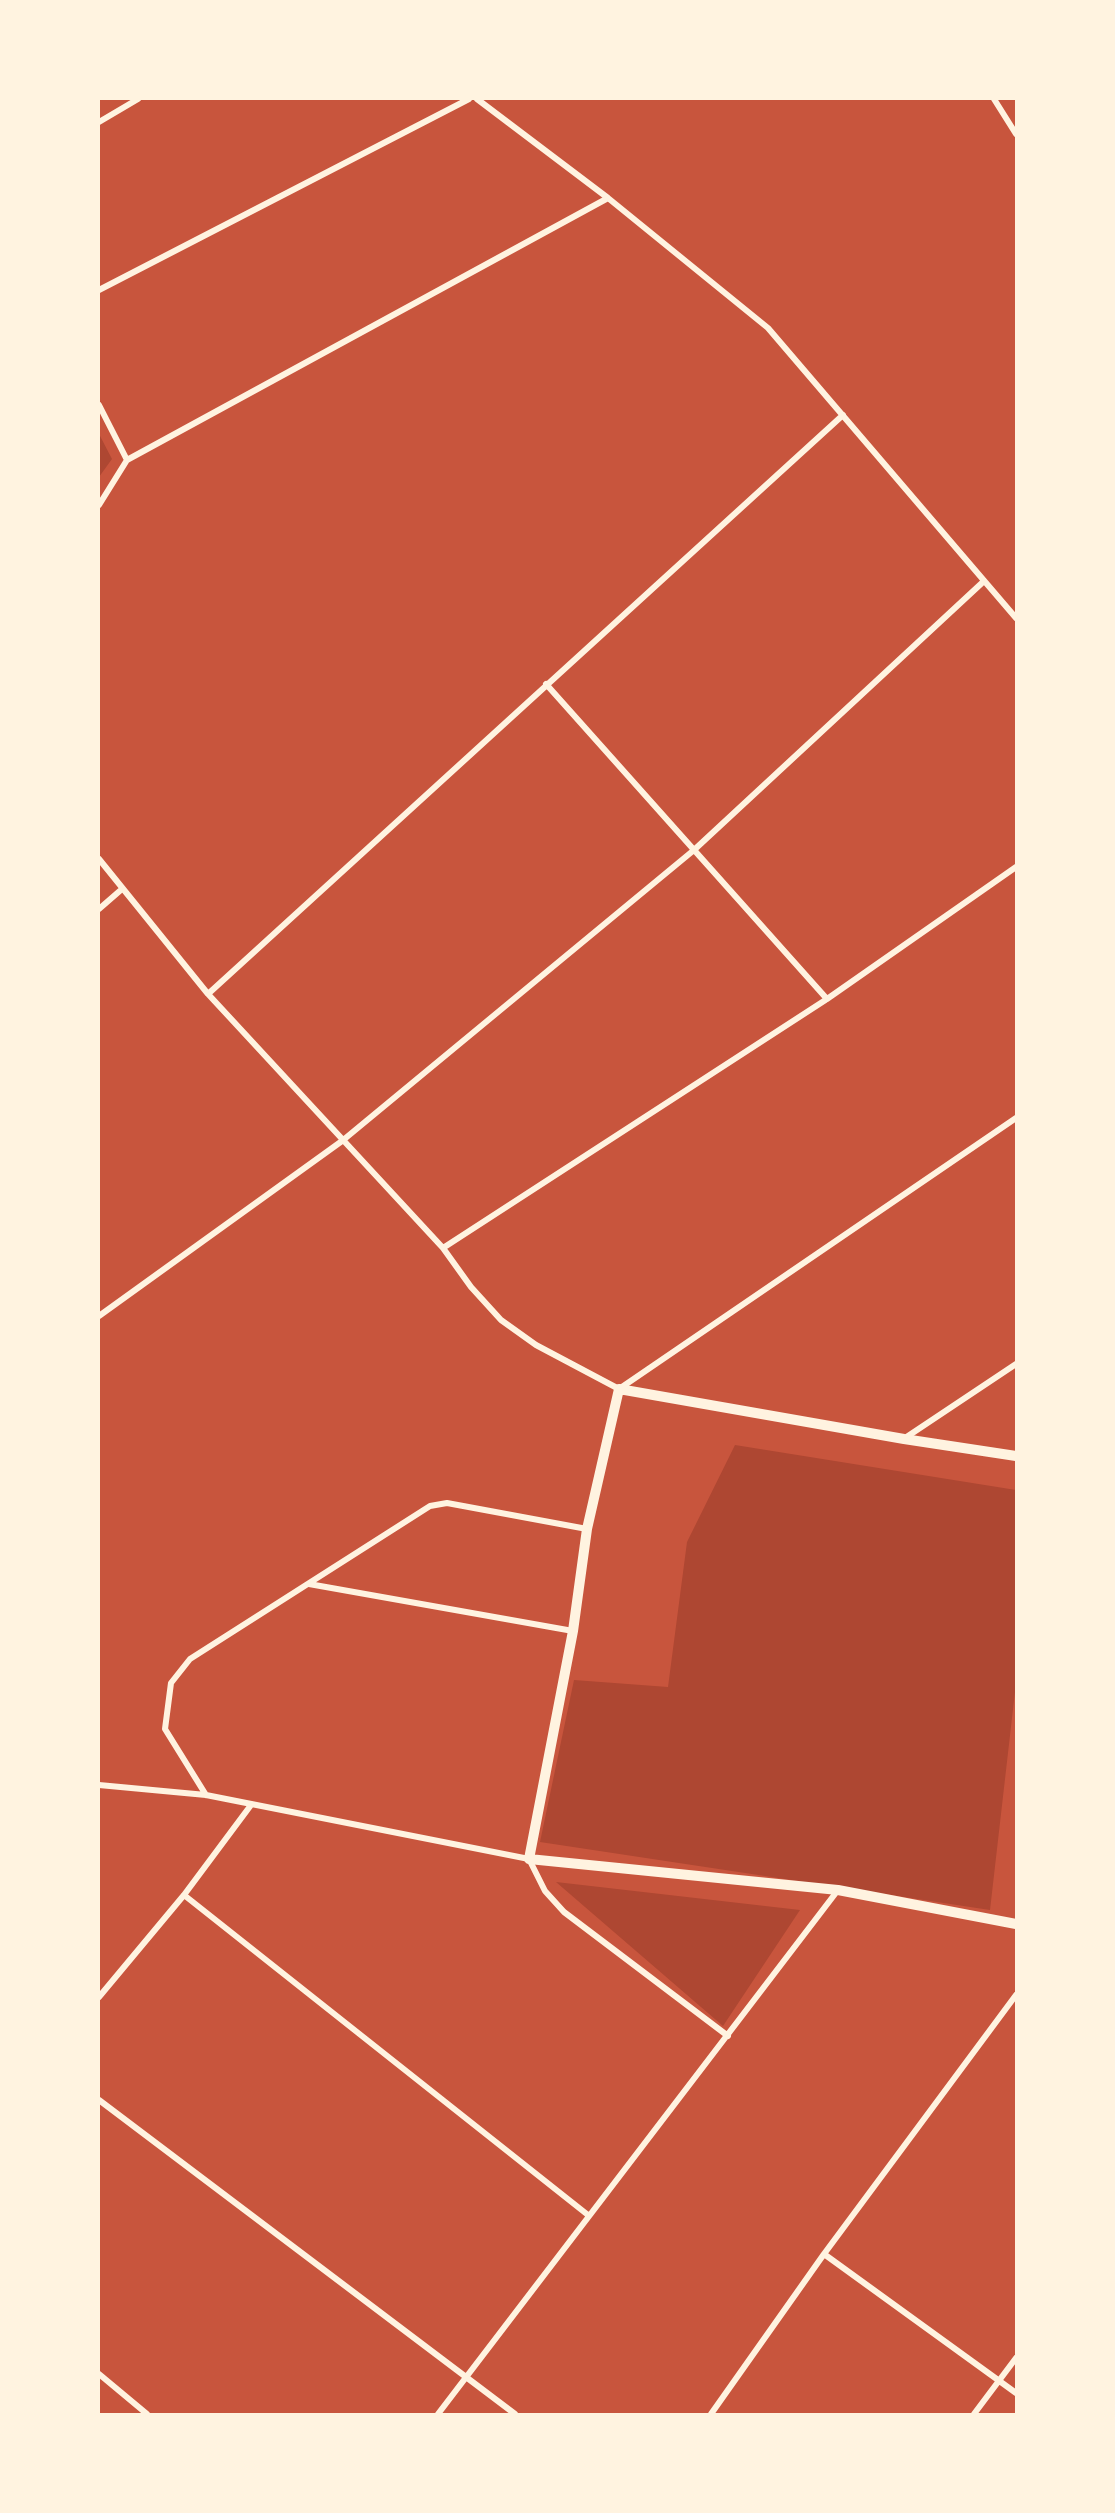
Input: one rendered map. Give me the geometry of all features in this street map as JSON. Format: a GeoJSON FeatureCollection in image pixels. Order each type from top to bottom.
{"type":"FeatureCollection","features":[{"type":"Feature","properties":{"kind":"street"},"geometry":{"type":"LineString","coordinates":[[99,122],[138,99]]}},
{"type":"Feature","properties":{"kind":"street"},"geometry":{"type":"LineString","coordinates":[[99,290],[469,99]]}},
{"type":"Feature","properties":{"kind":"street"},"geometry":{"type":"LineString","coordinates":[[477,99],[608,198],[768,328],[1016,618]]}},
{"type":"Feature","properties":{"kind":"street"},"geometry":{"type":"LineString","coordinates":[[994,99],[1016,134]]}},
{"type":"Feature","properties":{"kind":"street"},"geometry":{"type":"LineString","coordinates":[[99,506],[127,460],[608,198]]}},
{"type":"Feature","properties":{"kind":"street"},"geometry":{"type":"LineString","coordinates":[[99,405],[127,460]]}},
{"type":"Feature","properties":{"kind":"street"},"geometry":{"type":"LineString","coordinates":[[208,994],[843,415]]}},
{"type":"Feature","properties":{"kind":"street"},"geometry":{"type":"LineString","coordinates":[[99,1316],[342,1141],[694,850],[983,582]]}},
{"type":"Feature","properties":{"kind":"street"},"geometry":{"type":"LineString","coordinates":[[546,684],[827,999]]}},
{"type":"Feature","properties":{"kind":"street"},"geometry":{"type":"LineString","coordinates":[[99,859],[208,994],[443,1248],[471,1287],[501,1320],[536,1345],[619,1389],[904,1439],[1016,1456]]}},
{"type":"Feature","properties":{"kind":"street"},"geometry":{"type":"LineString","coordinates":[[443,1248],[827,999],[1016,867]]}},
{"type":"Feature","properties":{"kind":"street"},"geometry":{"type":"LineString","coordinates":[[99,909],[122,889]]}},
{"type":"Feature","properties":{"kind":"street"},"geometry":{"type":"LineString","coordinates":[[728,2036],[564,1912],[545,1891],[529,1859],[573,1631],[587,1529],[619,1389],[1016,1118]]}},
{"type":"Feature","properties":{"kind":"street"},"geometry":{"type":"LineString","coordinates":[[904,1439],[1016,1364]]}},
{"type":"Feature","properties":{"kind":"street"},"geometry":{"type":"LineString","coordinates":[[206,1795],[165,1729],[171,1683],[190,1659],[430,1506],[447,1503],[587,1529]]}},
{"type":"Feature","properties":{"kind":"street"},"geometry":{"type":"LineString","coordinates":[[309,1584],[573,1631]]}},
{"type":"Feature","properties":{"kind":"street"},"geometry":{"type":"LineString","coordinates":[[99,1785],[206,1795],[529,1859],[838,1890],[1016,1924]]}},
{"type":"Feature","properties":{"kind":"street"},"geometry":{"type":"LineString","coordinates":[[99,1997],[184,1895],[251,1805]]}},
{"type":"Feature","properties":{"kind":"street"},"geometry":{"type":"LineString","coordinates":[[438,2414],[838,1890]]}},
{"type":"Feature","properties":{"kind":"street"},"geometry":{"type":"LineString","coordinates":[[184,1895],[588,2215]]}},
{"type":"Feature","properties":{"kind":"street"},"geometry":{"type":"LineString","coordinates":[[711,2414],[824,2254],[1016,1995]]}},
{"type":"Feature","properties":{"kind":"street"},"geometry":{"type":"LineString","coordinates":[[99,2100],[515,2414]]}},
{"type":"Feature","properties":{"kind":"street"},"geometry":{"type":"LineString","coordinates":[[824,2254],[1016,2393]]}},
{"type":"Feature","properties":{"kind":"street"},"geometry":{"type":"LineString","coordinates":[[974,2414],[1016,2358]]}},
{"type":"Feature","properties":{"kind":"street"},"geometry":{"type":"LineString","coordinates":[[99,2374],[147,2414]]}},
{"type":"Feature","properties":{"kind":"shaded area"},"geometry":{"type":"Polygon","coordinates":[[[99,434],[112,459],[99,477],[99,434]]]}},
{"type":"Feature","properties":{"kind":"shaded area"},"geometry":{"type":"Polygon","coordinates":[[[735,1445],[1016,1490],[1016,1683],[990,1910],[540,1842],[574,1680],[668,1687],[687,1542],[735,1445]]]}},
{"type":"Feature","properties":{"kind":"shaded area"},"geometry":{"type":"Polygon","coordinates":[[[556,1882],[800,1910],[723,2026],[556,1882]]]}}]}
